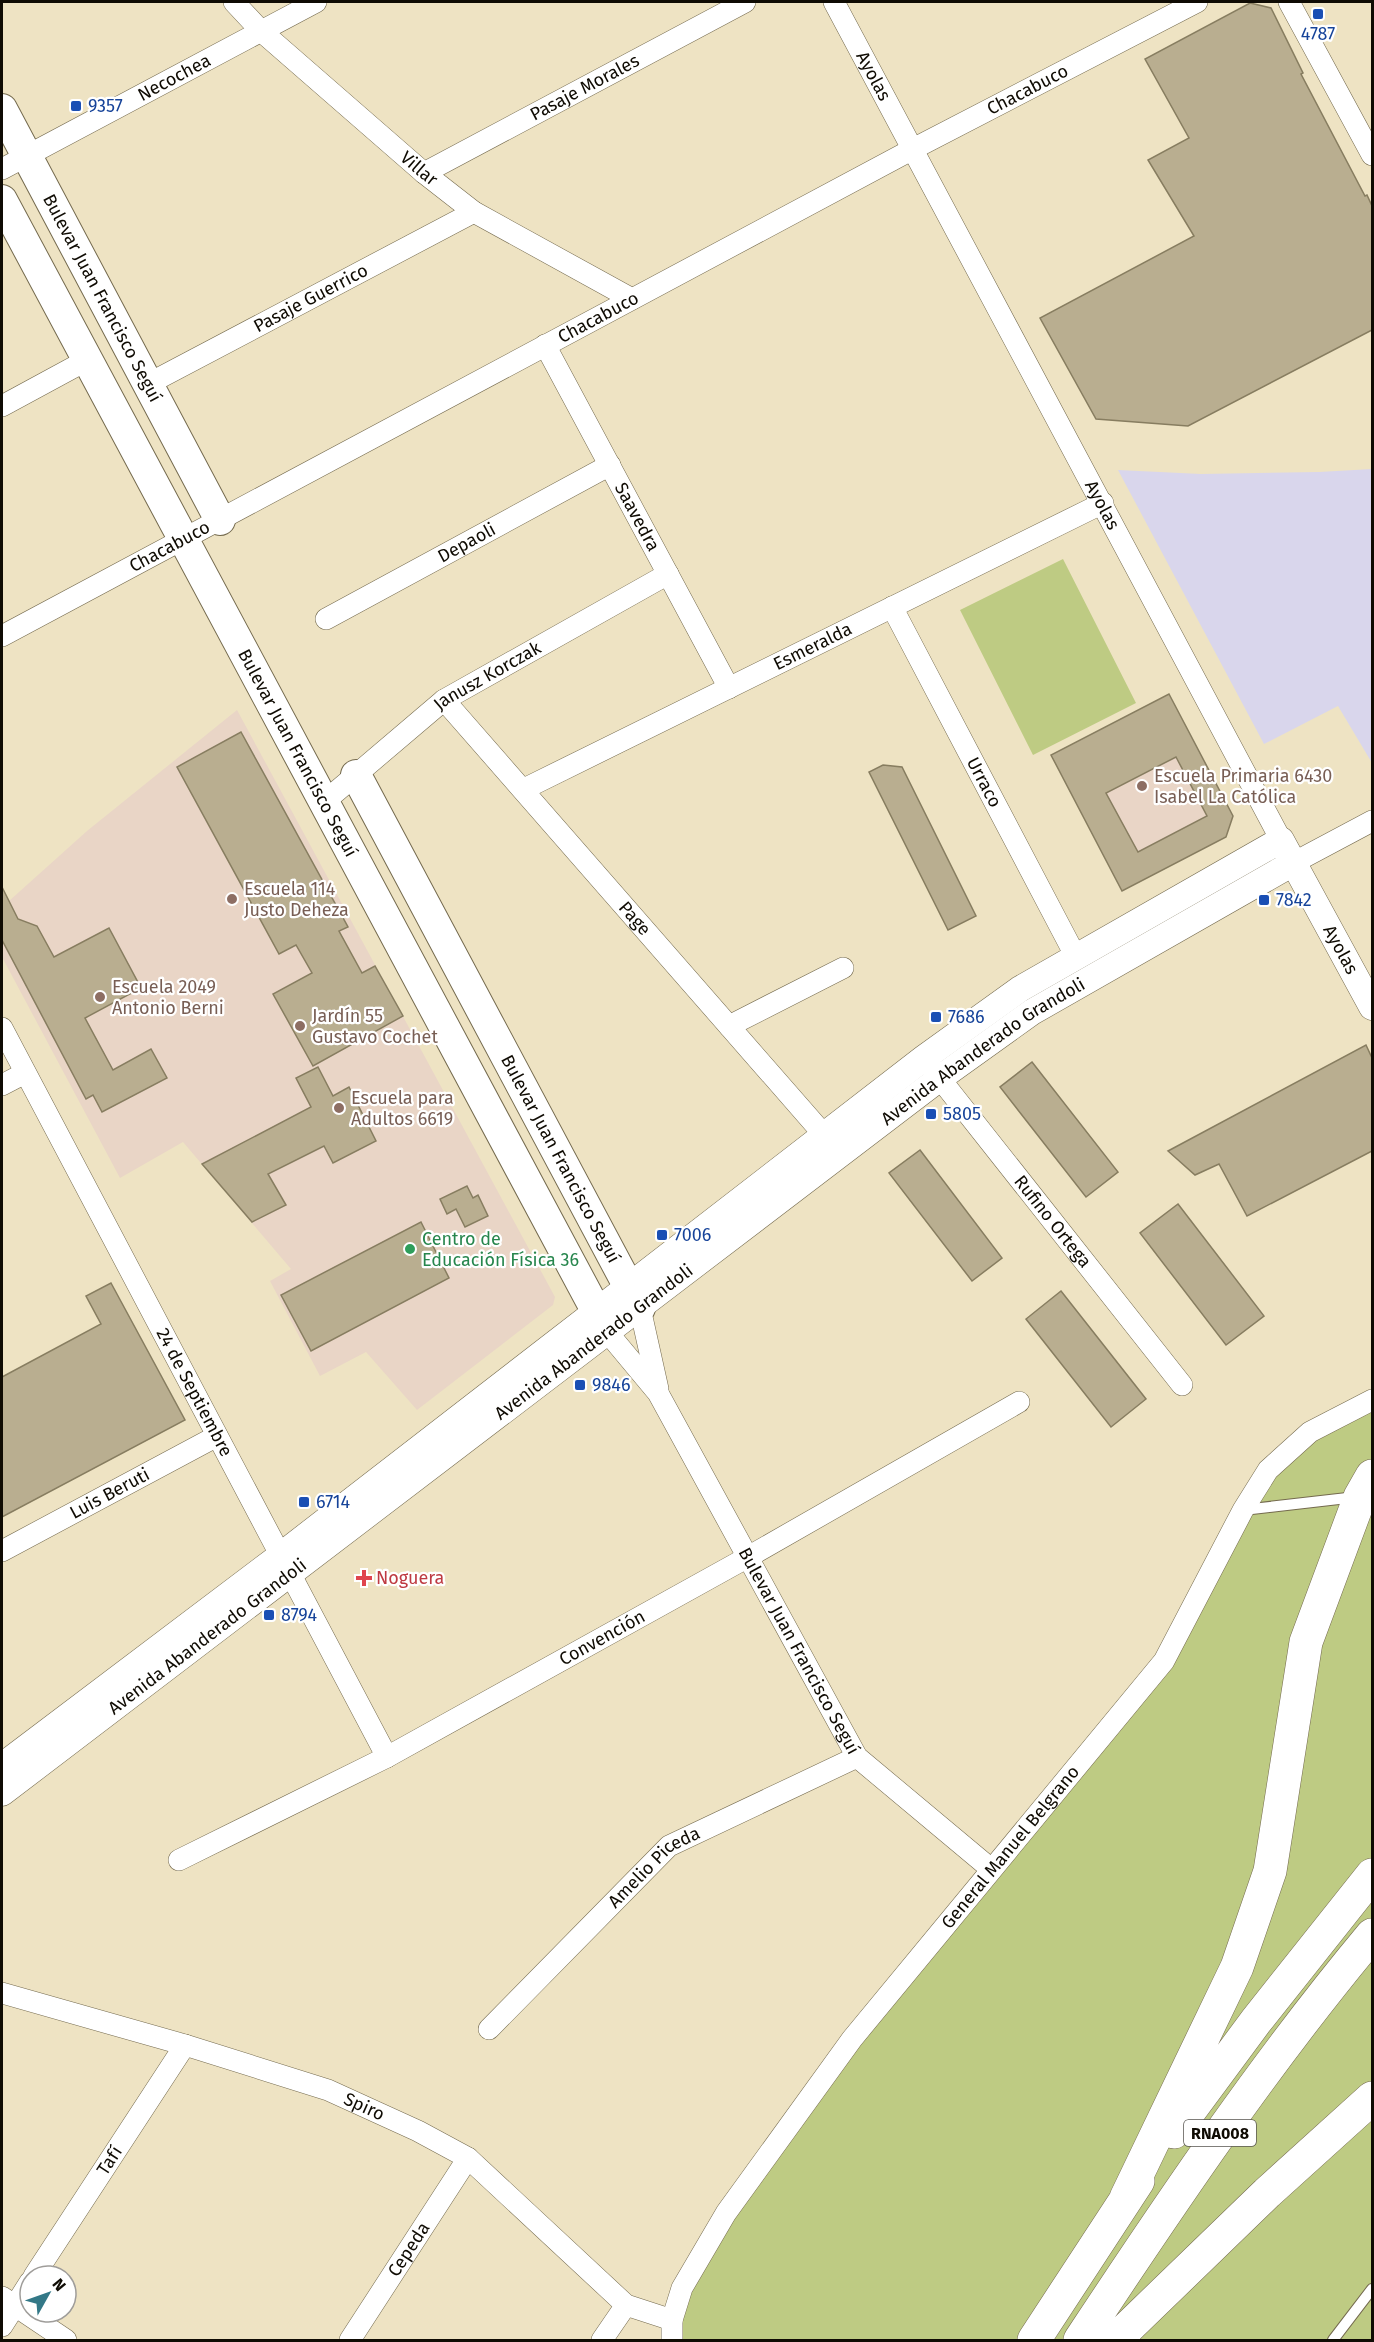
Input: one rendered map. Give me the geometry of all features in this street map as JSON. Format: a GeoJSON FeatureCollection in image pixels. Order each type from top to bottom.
{"type":"FeatureCollection","features":[{"type":"Feature","properties":{"kind":"highway"},"geometry":{"type":"LineString","coordinates":[[1126,2198],[1237,1967],[1267,1882],[1306,1642],[1366,1486]]}},
{"type":"Feature","properties":{"kind":"highway","name":"RNA008"},"geometry":{"type":"LineString","coordinates":[[1034,2340],[1126,2198],[1256,2021],[1372,1875]]}},
{"type":"Feature","properties":{"kind":"highway","name":"RNA008"},"geometry":{"type":"LineString","coordinates":[[1080,2340],[1179,2191],[1246,2097],[1372,1935]]}},
{"type":"Feature","properties":{"kind":"highway"},"geometry":{"type":"LineString","coordinates":[[1115,2340],[1267,2193],[1372,2098]]}},
{"type":"Feature","properties":{"kind":"main road","name":"Bulevar Juan Francisco Seguí"},"geometry":{"type":"LineString","coordinates":[[2,109],[14,162],[148,384],[220,520]]}},
{"type":"Feature","properties":{"kind":"main road","name":"Bulevar Juan Francisco Seguí"},"geometry":{"type":"LineString","coordinates":[[2,200],[602,1322]]}},
{"type":"Feature","properties":{"kind":"main road","name":"Bulevar Juan Francisco Seguí"},"geometry":{"type":"LineString","coordinates":[[356,775],[634,1298]]}},
{"type":"Feature","properties":{"kind":"street","name":"Villar"},"geometry":{"type":"LineString","coordinates":[[234,2],[261,31],[424,173],[474,212],[632,299]]}},
{"type":"Feature","properties":{"kind":"street","name":"Necochea"},"geometry":{"type":"LineString","coordinates":[[14,162],[316,2]]}},
{"type":"Feature","properties":{"kind":"street","name":"Pasaje Morales"},"geometry":{"type":"LineString","coordinates":[[424,173],[745,2]]}},
{"type":"Feature","properties":{"kind":"street","name":"Ayolas"},"geometry":{"type":"LineString","coordinates":[[834,2],[1372,1008]]}},
{"type":"Feature","properties":{"kind":"street","name":"Chacabuco"},"geometry":{"type":"LineString","coordinates":[[2,636],[914,149],[1197,2]]}},
{"type":"Feature","properties":{"kind":"street"},"geometry":{"type":"LineString","coordinates":[[1289,2],[1372,155]]}},
{"type":"Feature","properties":{"kind":"street","name":"Pasaje Guerrico"},"geometry":{"type":"LineString","coordinates":[[148,384],[474,212]]}},
{"type":"Feature","properties":{"kind":"street","name":"Saavedra"},"geometry":{"type":"LineString","coordinates":[[545,345],[729,688]]}},
{"type":"Feature","properties":{"kind":"street"},"geometry":{"type":"LineString","coordinates":[[2,406],[87,360]]}},
{"type":"Feature","properties":{"kind":"street","name":"Depaoli"},"geometry":{"type":"LineString","coordinates":[[326,619],[610,465]]}},
{"type":"Feature","properties":{"kind":"street","name":"Esmeralda"},"geometry":{"type":"LineString","coordinates":[[524,789],[1103,503]]}},
{"type":"Feature","properties":{"kind":"street","name":"Janusz Korczak"},"geometry":{"type":"LineString","coordinates":[[324,802],[444,700],[668,574]]}},
{"type":"Feature","properties":{"kind":"street","name":"Urraco"},"geometry":{"type":"LineString","coordinates":[[892,608],[1076,957]]}},
{"type":"Feature","properties":{"kind":"street","name":"Page"},"geometry":{"type":"LineString","coordinates":[[444,700],[825,1136]]}},
{"type":"Feature","properties":{"kind":"street"},"geometry":{"type":"LineString","coordinates":[[1295,862],[1372,820]]}},
{"type":"Feature","properties":{"kind":"street","name":"Avenida Abanderado Grandoli"},"geometry":{"type":"LineString","coordinates":[[2,1793],[285,1565],[932,1068],[1020,989],[1281,840]]}},
{"type":"Feature","properties":{"kind":"street","name":"Avenida Abanderado Grandoli"},"geometry":{"type":"LineString","coordinates":[[634,1298],[825,1136],[932,1068],[1295,862]]}},
{"type":"Feature","properties":{"kind":"street"},"geometry":{"type":"LineString","coordinates":[[729,1026],[843,968]]}},
{"type":"Feature","properties":{"kind":"street","name":"24 de Septiembre"},"geometry":{"type":"LineString","coordinates":[[2,1028],[387,1758]]}},
{"type":"Feature","properties":{"kind":"street","name":"Rufino Ortega"},"geometry":{"type":"LineString","coordinates":[[932,1068],[1182,1385]]}},
{"type":"Feature","properties":{"kind":"street"},"geometry":{"type":"LineString","coordinates":[[2,1085],[25,1073]]}},
{"type":"Feature","properties":{"kind":"street","name":"Bulevar Juan Francisco Seguí"},"geometry":{"type":"LineString","coordinates":[[634,1298],[658,1393]]}},
{"type":"Feature","properties":{"kind":"street","name":"Bulevar Juan Francisco Seguí"},"geometry":{"type":"LineString","coordinates":[[602,1322],[658,1393],[857,1756],[991,1869]]}},
{"type":"Feature","properties":{"kind":"street","name":"General Manuel Belgrano"},"geometry":{"type":"LineString","coordinates":[[672,2330],[682,2288],[726,2213],[852,2038],[1164,1661],[1243,1510],[1268,1470],[1310,1432],[1372,1400]]}},
{"type":"Feature","properties":{"kind":"street","name":"Convención"},"geometry":{"type":"LineString","coordinates":[[178,1860],[387,1758],[748,1557],[1019,1402]]}},
{"type":"Feature","properties":{"kind":"street","name":"Luis Beruti"},"geometry":{"type":"LineString","coordinates":[[2,1551],[217,1436]]}},
{"type":"Feature","properties":{"kind":"street","name":"Avenida Abanderado Grandoli"},"geometry":{"type":"LineString","coordinates":[[2,1766],[285,1565]]}},
{"type":"Feature","properties":{"kind":"street","name":"Amelio Piceda"},"geometry":{"type":"LineString","coordinates":[[489,2029],[669,1846],[857,1756]]}},
{"type":"Feature","properties":{"kind":"street","name":"Spiro"},"geometry":{"type":"LineString","coordinates":[[2,1993],[184,2045],[328,2090],[418,2131],[468,2158],[626,2306],[672,2330]]}},
{"type":"Feature","properties":{"kind":"street","name":"Tafí"},"geometry":{"type":"LineString","coordinates":[[42,2264],[184,2045]]}},
{"type":"Feature","properties":{"kind":"street","name":"Cepeda"},"geometry":{"type":"LineString","coordinates":[[350,2340],[468,2158]]}},
{"type":"Feature","properties":{"kind":"street"},"geometry":{"type":"LineString","coordinates":[[2,2326],[8,2301],[66,2340]]}},
{"type":"Feature","properties":{"kind":"street"},"geometry":{"type":"LineString","coordinates":[[602,2340],[626,2306]]}},
{"type":"Feature","properties":{"kind":"lane"},"geometry":{"type":"LineString","coordinates":[[1243,1510],[1366,1486]]}},
{"type":"Feature","properties":{"kind":"lane"},"geometry":{"type":"LineString","coordinates":[[1333,2340],[1372,2289]]}},
{"type":"Feature","properties":{"kind":"shaded area"},"geometry":{"type":"Polygon","coordinates":[[[1372,469],[1372,763],[1338,706],[1264,744],[1118,470],[1201,474],[1372,469]]]}},
{"type":"Feature","properties":{"kind":"shaded area","name":"Escuela Primaria 6430 Isabel La Católica"},"geometry":{"type":"Polygon","coordinates":[[[1169,694],[1233,816],[1226,837],[1122,891],[1051,755],[1169,694]]]}},
{"type":"Feature","properties":{"kind":"shaded area"},"geometry":{"type":"Polygon","coordinates":[[[237,710],[555,1297],[553,1305],[417,1410],[366,1352],[320,1376],[270,1281],[291,1269],[183,1142],[120,1178],[2,957],[2,905],[87,831],[237,710]]]}},
{"type":"Feature","properties":{"kind":"green space"},"geometry":{"type":"Polygon","coordinates":[[[1063,559],[1136,703],[1033,755],[960,610],[1063,559]]]}},
{"type":"Feature","properties":{"kind":"green space"},"geometry":{"type":"Polygon","coordinates":[[[1372,1400],[1372,2340],[672,2340],[672,2320],[726,2213],[1164,1661],[1268,1470],[1372,1400]]]}},
{"type":"Feature","properties":{"kind":"building"},"geometry":{"type":"Polygon","coordinates":[[[1250,3],[1271,8],[1303,73],[1301,74],[1372,206],[1372,330],[1188,426],[1096,419],[1040,318],[1194,236],[1148,160],[1189,138],[1145,59],[1250,3]]]}},
{"type":"Feature","properties":{"kind":"building","name":"Escuela Primaria 6430 Isabel La Católica"},"geometry":{"type":"Polygon","coordinates":[[[1169,694],[1233,816],[1226,837],[1122,891],[1051,755],[1169,694]],[[1176,757],[1106,793],[1138,852],[1207,816],[1176,757]]]}},
{"type":"Feature","properties":{"kind":"building"},"geometry":{"type":"Polygon","coordinates":[[[241,732],[348,927],[339,931],[362,973],[375,966],[403,1016],[313,1066],[273,994],[312,973],[296,945],[279,954],[177,767],[241,732]]]}},
{"type":"Feature","properties":{"kind":"building"},"geometry":{"type":"Polygon","coordinates":[[[883,765],[902,767],[976,916],[948,930],[869,772],[883,765]]]}},
{"type":"Feature","properties":{"kind":"building"},"geometry":{"type":"Polygon","coordinates":[[[2,887],[18,919],[37,926],[54,957],[109,928],[141,988],[85,1018],[113,1070],[151,1049],[167,1078],[102,1112],[93,1095],[86,1099],[2,940],[2,887]]]}},
{"type":"Feature","properties":{"kind":"building"},"geometry":{"type":"Polygon","coordinates":[[[1366,1045],[1372,1058],[1372,1151],[1247,1216],[1219,1164],[1195,1175],[1168,1151],[1366,1045]]]}},
{"type":"Feature","properties":{"kind":"building"},"geometry":{"type":"Polygon","coordinates":[[[1032,1062],[1118,1172],[1086,1197],[1000,1087],[1032,1062]]]}},
{"type":"Feature","properties":{"kind":"building"},"geometry":{"type":"Polygon","coordinates":[[[318,1067],[333,1096],[349,1087],[376,1141],[333,1163],[324,1146],[268,1174],[286,1205],[252,1222],[202,1164],[311,1107],[296,1078],[318,1067]]]}},
{"type":"Feature","properties":{"kind":"building"},"geometry":{"type":"Polygon","coordinates":[[[920,1150],[1002,1258],[972,1281],[889,1173],[920,1150]]]}},
{"type":"Feature","properties":{"kind":"building"},"geometry":{"type":"Polygon","coordinates":[[[467,1186],[473,1198],[478,1195],[488,1216],[465,1227],[456,1209],[447,1214],[440,1199],[467,1186]]]}},
{"type":"Feature","properties":{"kind":"building"},"geometry":{"type":"Polygon","coordinates":[[[1178,1204],[1264,1316],[1226,1345],[1140,1233],[1178,1204]]]}},
{"type":"Feature","properties":{"kind":"building"},"geometry":{"type":"Polygon","coordinates":[[[421,1222],[449,1278],[311,1351],[281,1295],[421,1222]]]}},
{"type":"Feature","properties":{"kind":"building"},"geometry":{"type":"Polygon","coordinates":[[[111,1283],[185,1420],[2,1517],[2,1377],[101,1324],[86,1296],[111,1283]]]}},
{"type":"Feature","properties":{"kind":"building"},"geometry":{"type":"Polygon","coordinates":[[[1061,1291],[1146,1399],[1111,1427],[1026,1319],[1061,1291]]]}},
{"type":"Feature","properties":{"kind":"place","name":"4787"},"geometry":{"type":"Point","coordinates":[1318,14]}},
{"type":"Feature","properties":{"kind":"place","name":"9357"},"geometry":{"type":"Point","coordinates":[76,106]}},
{"type":"Feature","properties":{"kind":"place","name":"Escuela Primaria 6430 Isabel La Católica"},"geometry":{"type":"Point","coordinates":[1142,786]}},
{"type":"Feature","properties":{"kind":"place","name":"Escuela 114 Justo Deheza"},"geometry":{"type":"Point","coordinates":[232,899]}},
{"type":"Feature","properties":{"kind":"place","name":"7842"},"geometry":{"type":"Point","coordinates":[1264,900]}},
{"type":"Feature","properties":{"kind":"place","name":"Escuela 2049 Antonio Berni"},"geometry":{"type":"Point","coordinates":[100,997]}},
{"type":"Feature","properties":{"kind":"place","name":"7686"},"geometry":{"type":"Point","coordinates":[936,1017]}},
{"type":"Feature","properties":{"kind":"place","name":"Jardín 55 Gustavo Cochet"},"geometry":{"type":"Point","coordinates":[300,1026]}},
{"type":"Feature","properties":{"kind":"place","name":"Escuela para Adultos 6619"},"geometry":{"type":"Point","coordinates":[339,1108]}},
{"type":"Feature","properties":{"kind":"place","name":"5805"},"geometry":{"type":"Point","coordinates":[931,1114]}},
{"type":"Feature","properties":{"kind":"place","name":"7006"},"geometry":{"type":"Point","coordinates":[662,1235]}},
{"type":"Feature","properties":{"kind":"place","name":"Centro de Educación Física 36"},"geometry":{"type":"Point","coordinates":[410,1249]}},
{"type":"Feature","properties":{"kind":"place","name":"9846"},"geometry":{"type":"Point","coordinates":[580,1385]}},
{"type":"Feature","properties":{"kind":"place","name":"6714"},"geometry":{"type":"Point","coordinates":[304,1502]}},
{"type":"Feature","properties":{"kind":"place","name":"Noguera"},"geometry":{"type":"Point","coordinates":[364,1578]}},
{"type":"Feature","properties":{"kind":"place","name":"8794"},"geometry":{"type":"Point","coordinates":[269,1615]}}]}
